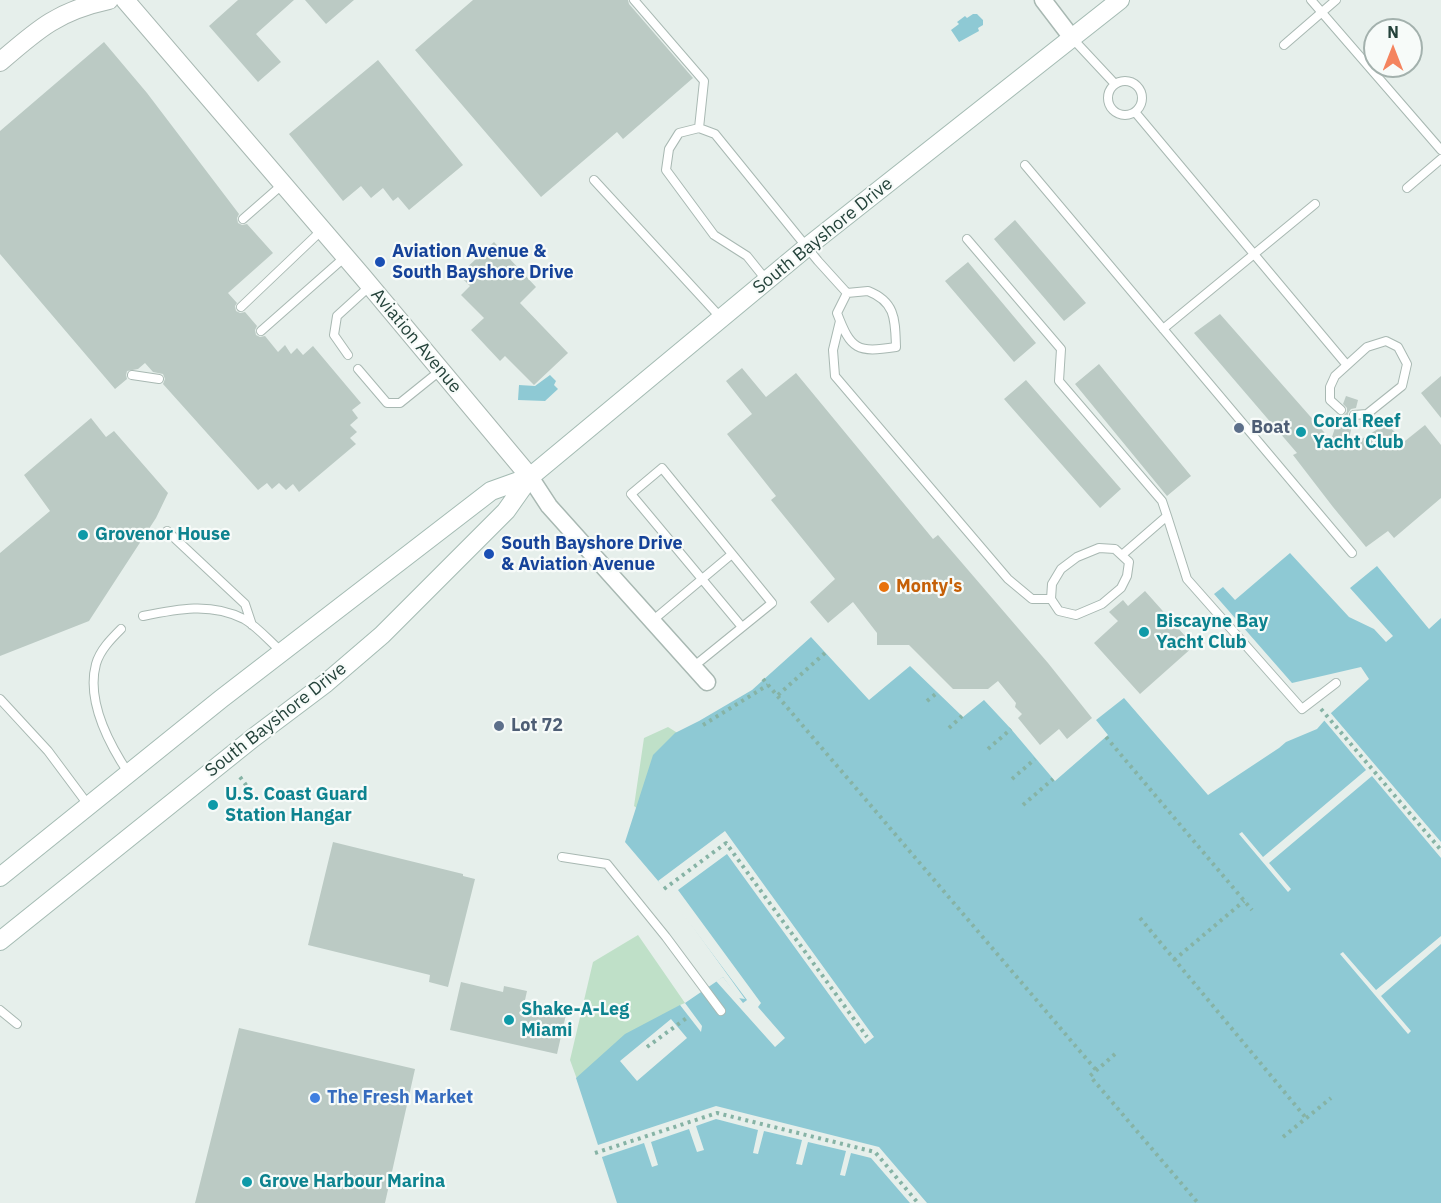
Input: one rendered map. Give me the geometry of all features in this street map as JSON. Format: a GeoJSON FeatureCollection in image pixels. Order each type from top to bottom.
{"type":"FeatureCollection","features":[{"type":"Feature","properties":{"kind":"main road"},"geometry":{"type":"LineString","coordinates":[[0,62],[49,21],[72,10],[109,0]]}},
{"type":"Feature","properties":{"kind":"main road","name":"Aviation Avenue"},"geometry":{"type":"LineString","coordinates":[[126,0],[530,477]]}},
{"type":"Feature","properties":{"kind":"main road","name":"South Bayshore Drive"},"geometry":{"type":"LineString","coordinates":[[0,941],[326,683],[382,635],[506,511],[530,477],[807,247],[1120,0]]}},
{"type":"Feature","properties":{"kind":"main road","name":"South Bayshore Drive"},"geometry":{"type":"LineString","coordinates":[[0,877],[222,699],[491,491],[530,477]]}},
{"type":"Feature","properties":{"kind":"street"},"geometry":{"type":"LineString","coordinates":[[1043,0],[1072,38]]}},
{"type":"Feature","properties":{"kind":"street","name":"Aviation Avenue"},"geometry":{"type":"LineString","coordinates":[[530,477],[549,506],[706,681]]}},
{"type":"Feature","properties":{"kind":"lane"},"geometry":{"type":"LineString","coordinates":[[634,0],[704,81],[699,128]]}},
{"type":"Feature","properties":{"kind":"lane"},"geometry":{"type":"LineString","coordinates":[[1311,0],[1441,150]]}},
{"type":"Feature","properties":{"kind":"lane"},"geometry":{"type":"LineString","coordinates":[[1284,45],[1336,0]]}},
{"type":"Feature","properties":{"kind":"lane"},"geometry":{"type":"LineString","coordinates":[[1072,38],[1115,84]]}},
{"type":"Feature","properties":{"kind":"lane"},"geometry":{"type":"LineString","coordinates":[[1125,81],[1139,88],[1141,103],[1135,112],[1125,116],[1111,109],[1108,104],[1108,93],[1115,84],[1125,81]]}},
{"type":"Feature","properties":{"kind":"lane"},"geometry":{"type":"LineString","coordinates":[[1135,112],[1346,364]]}},
{"type":"Feature","properties":{"kind":"lane"},"geometry":{"type":"LineString","coordinates":[[767,281],[747,256],[714,235],[666,170],[669,149],[679,133],[699,128],[715,134],[847,293]]}},
{"type":"Feature","properties":{"kind":"lane"},"geometry":{"type":"LineString","coordinates":[[1407,188],[1441,159]]}},
{"type":"Feature","properties":{"kind":"lane"},"geometry":{"type":"LineString","coordinates":[[1025,165],[1352,553]]}},
{"type":"Feature","properties":{"kind":"lane"},"geometry":{"type":"LineString","coordinates":[[594,180],[722,318]]}},
{"type":"Feature","properties":{"kind":"lane"},"geometry":{"type":"LineString","coordinates":[[243,219],[283,184]]}},
{"type":"Feature","properties":{"kind":"lane"},"geometry":{"type":"LineString","coordinates":[[1163,329],[1315,204]]}},
{"type":"Feature","properties":{"kind":"lane"},"geometry":{"type":"LineString","coordinates":[[241,307],[322,230]]}},
{"type":"Feature","properties":{"kind":"lane"},"geometry":{"type":"LineString","coordinates":[[967,239],[1061,349],[1059,381],[1162,501],[1187,579],[1302,709],[1335,683]]}},
{"type":"Feature","properties":{"kind":"lane"},"geometry":{"type":"LineString","coordinates":[[261,331],[345,257]]}},
{"type":"Feature","properties":{"kind":"lane"},"geometry":{"type":"LineString","coordinates":[[348,355],[334,335],[337,316],[370,286]]}},
{"type":"Feature","properties":{"kind":"lane"},"geometry":{"type":"LineString","coordinates":[[868,291],[880,296],[892,311],[896,347],[873,351],[853,344],[846,336],[837,313],[847,293],[868,291]]}},
{"type":"Feature","properties":{"kind":"lane"},"geometry":{"type":"LineString","coordinates":[[840,321],[833,350],[835,376],[1008,579],[1032,599],[1051,599]]}},
{"type":"Feature","properties":{"kind":"lane"},"geometry":{"type":"LineString","coordinates":[[1341,410],[1330,400],[1330,387],[1335,376],[1367,347],[1386,341],[1398,347],[1407,364],[1402,386],[1367,414],[1354,415]]}},
{"type":"Feature","properties":{"kind":"lane"},"geometry":{"type":"LineString","coordinates":[[358,369],[387,402],[393,404],[400,403],[441,370]]}},
{"type":"Feature","properties":{"kind":"lane"},"geometry":{"type":"LineString","coordinates":[[132,375],[159,379]]}},
{"type":"Feature","properties":{"kind":"lane"},"geometry":{"type":"LineString","coordinates":[[693,667],[772,603],[662,468],[631,494],[742,627]]}},
{"type":"Feature","properties":{"kind":"lane"},"geometry":{"type":"LineString","coordinates":[[1122,555],[1167,516]]}},
{"type":"Feature","properties":{"kind":"lane"},"geometry":{"type":"LineString","coordinates":[[167,531],[245,603],[252,626]]}},
{"type":"Feature","properties":{"kind":"lane"},"geometry":{"type":"LineString","coordinates":[[1099,548],[1115,549],[1122,555],[1130,562],[1121,588],[1102,604],[1076,615],[1059,612],[1051,599],[1052,584],[1061,569],[1077,557],[1099,548]]}},
{"type":"Feature","properties":{"kind":"lane"},"geometry":{"type":"LineString","coordinates":[[652,621],[732,554]]}},
{"type":"Feature","properties":{"kind":"lane"},"geometry":{"type":"LineString","coordinates":[[143,616],[187,608],[215,609],[244,620],[283,653]]}},
{"type":"Feature","properties":{"kind":"lane"},"geometry":{"type":"LineString","coordinates":[[121,629],[108,643],[97,662],[94,680],[109,744],[129,774]]}},
{"type":"Feature","properties":{"kind":"lane"},"geometry":{"type":"LineString","coordinates":[[0,699],[48,751],[89,806]]}},
{"type":"Feature","properties":{"kind":"lane"},"geometry":{"type":"LineString","coordinates":[[562,857],[607,864],[666,937],[721,1011]]}},
{"type":"Feature","properties":{"kind":"lane"},"geometry":{"type":"LineString","coordinates":[[0,1010],[17,1024]]}},
{"type":"Feature","properties":{"kind":"path"},"geometry":{"type":"LineString","coordinates":[[777,695],[825,653]]}},
{"type":"Feature","properties":{"kind":"path"},"geometry":{"type":"LineString","coordinates":[[763,679],[1096,1070]]}},
{"type":"Feature","properties":{"kind":"path"},"geometry":{"type":"LineString","coordinates":[[703,725],[768,685]]}},
{"type":"Feature","properties":{"kind":"path"},"geometry":{"type":"LineString","coordinates":[[927,701],[938,692]]}},
{"type":"Feature","properties":{"kind":"path"},"geometry":{"type":"LineString","coordinates":[[1317,704],[1441,850]]}},
{"type":"Feature","properties":{"kind":"path"},"geometry":{"type":"LineString","coordinates":[[949,728],[962,716]]}},
{"type":"Feature","properties":{"kind":"path"},"geometry":{"type":"LineString","coordinates":[[988,749],[1011,729]]}},
{"type":"Feature","properties":{"kind":"path"},"geometry":{"type":"LineString","coordinates":[[1106,737],[1252,910]]}},
{"type":"Feature","properties":{"kind":"path"},"geometry":{"type":"LineString","coordinates":[[1012,779],[1035,759]]}},
{"type":"Feature","properties":{"kind":"path"},"geometry":{"type":"LineString","coordinates":[[240,777],[249,789]]}},
{"type":"Feature","properties":{"kind":"path"},"geometry":{"type":"LineString","coordinates":[[1023,805],[1053,779]]}},
{"type":"Feature","properties":{"kind":"path"},"geometry":{"type":"LineString","coordinates":[[664,889],[726,843],[867,1037]]}},
{"type":"Feature","properties":{"kind":"path"},"geometry":{"type":"LineString","coordinates":[[1174,960],[1244,901]]}},
{"type":"Feature","properties":{"kind":"path"},"geometry":{"type":"LineString","coordinates":[[1140,918],[1306,1118]]}},
{"type":"Feature","properties":{"kind":"path"},"geometry":{"type":"LineString","coordinates":[[647,1047],[688,1017]]}},
{"type":"Feature","properties":{"kind":"path"},"geometry":{"type":"LineString","coordinates":[[1115,1054],[1090,1076],[1198,1203]]}},
{"type":"Feature","properties":{"kind":"path"},"geometry":{"type":"LineString","coordinates":[[1283,1137],[1331,1098]]}},
{"type":"Feature","properties":{"kind":"path"},"geometry":{"type":"LineString","coordinates":[[595,1153],[717,1113],[875,1152],[918,1203]]}},
{"type":"Feature","properties":{"kind":"green space"},"geometry":{"type":"Polygon","coordinates":[[[668,727],[684,737],[644,814],[634,806],[644,738],[668,727]]]}},
{"type":"Feature","properties":{"kind":"green space"},"geometry":{"type":"Polygon","coordinates":[[[638,935],[685,1003],[680,1005],[683,1010],[582,1093],[570,1060],[593,962],[638,935]]]}},
{"type":"Feature","properties":{"kind":"water"},"geometry":{"type":"Polygon","coordinates":[[[977,14],[983,20],[983,25],[978,28],[979,31],[959,42],[951,30],[965,16],[967,18],[977,14]]]}},
{"type":"Feature","properties":{"kind":"water"},"geometry":{"type":"Polygon","coordinates":[[[550,375],[556,381],[554,385],[558,389],[545,401],[518,400],[519,385],[535,386],[550,375]]]}},
{"type":"Feature","properties":{"kind":"water"},"geometry":{"type":"Polygon","coordinates":[[[1290,553],[1349,617],[1374,629],[1386,642],[1393,636],[1350,588],[1377,566],[1429,629],[1441,618],[1441,1203],[617,1203],[576,1078],[625,1034],[680,1005],[701,1032],[702,1026],[685,1003],[723,977],[738,998],[745,999],[670,895],[625,842],[653,755],[675,733],[752,690],[811,637],[869,700],[910,666],[963,717],[984,700],[1055,781],[1108,735],[1096,720],[1124,698],[1208,795],[1286,742],[1317,729],[1331,713],[1369,679],[1361,667],[1292,683],[1214,594],[1223,587],[1235,600],[1290,553]]]}},
{"type":"Feature","properties":{"kind":"pier"},"geometry":{"type":"Polygon","coordinates":[[[1329,711],[1441,842],[1441,858],[1372,776],[1269,863],[1291,889],[1288,892],[1239,834],[1242,832],[1263,857],[1366,770],[1323,719],[1329,711]]]}},
{"type":"Feature","properties":{"kind":"pier"},"geometry":{"type":"Polygon","coordinates":[[[725,831],[874,1037],[865,1044],[727,854],[678,890],[761,1003],[758,1007],[785,1038],[775,1047],[716,981],[723,977],[743,1003],[747,1000],[658,881],[725,831]]]}},
{"type":"Feature","properties":{"kind":"pier"},"geometry":{"type":"Polygon","coordinates":[[[1441,936],[1441,944],[1381,996],[1411,1031],[1408,1034],[1340,954],[1343,952],[1376,990],[1441,936]]]}},
{"type":"Feature","properties":{"kind":"pier"},"geometry":{"type":"Polygon","coordinates":[[[671,1019],[687,1038],[637,1081],[620,1061],[671,1019]]]}},
{"type":"Feature","properties":{"kind":"pier"},"geometry":{"type":"Polygon","coordinates":[[[716,1106],[879,1147],[927,1203],[910,1203],[871,1158],[851,1153],[845,1176],[840,1175],[846,1151],[808,1142],[802,1165],[796,1164],[802,1140],[764,1131],[758,1154],[753,1153],[758,1130],[716,1119],[696,1126],[704,1150],[697,1152],[689,1129],[651,1142],[658,1165],[652,1167],[644,1143],[599,1158],[595,1146],[716,1106]]]}},
{"type":"Feature","properties":{"kind":"building"},"geometry":{"type":"Polygon","coordinates":[[[238,0],[294,0],[256,34],[281,62],[258,82],[209,26],[238,0]]]}},
{"type":"Feature","properties":{"kind":"building"},"geometry":{"type":"Polygon","coordinates":[[[305,0],[354,0],[326,24],[305,0]]]}},
{"type":"Feature","properties":{"kind":"building"},"geometry":{"type":"Polygon","coordinates":[[[473,0],[628,0],[693,78],[623,139],[617,132],[541,197],[415,50],[473,0]]]}},
{"type":"Feature","properties":{"kind":"building"},"geometry":{"type":"Polygon","coordinates":[[[104,42],[147,93],[239,214],[238,223],[247,224],[273,253],[228,293],[237,303],[236,311],[245,312],[257,326],[256,335],[265,336],[278,352],[285,345],[291,354],[297,348],[303,355],[313,346],[361,403],[352,410],[358,418],[350,425],[357,432],[350,438],[356,444],[299,492],[293,484],[286,490],[279,483],[272,489],[267,483],[258,490],[163,384],[165,379],[163,374],[153,372],[145,363],[138,369],[127,371],[127,379],[115,389],[0,254],[0,131],[104,42]]]}},
{"type":"Feature","properties":{"kind":"building"},"geometry":{"type":"Polygon","coordinates":[[[378,60],[463,165],[409,210],[398,197],[393,201],[383,188],[371,198],[361,186],[343,201],[289,134],[378,60]]]}},
{"type":"Feature","properties":{"kind":"building"},"geometry":{"type":"Polygon","coordinates":[[[1015,220],[1086,303],[1064,321],[994,239],[1015,220]]]}},
{"type":"Feature","properties":{"kind":"building"},"geometry":{"type":"Polygon","coordinates":[[[494,242],[536,287],[520,303],[568,353],[534,385],[505,356],[500,361],[471,330],[484,318],[461,295],[470,286],[459,275],[494,242]]]}},
{"type":"Feature","properties":{"kind":"building"},"geometry":{"type":"Polygon","coordinates":[[[968,262],[1036,343],[1014,362],[945,281],[968,262]]]}},
{"type":"Feature","properties":{"kind":"building","name":"Coral Reef Yacht Club"},"geometry":{"type":"Polygon","coordinates":[[[1220,314],[1331,440],[1339,416],[1347,412],[1343,404],[1346,396],[1358,400],[1356,408],[1351,409],[1348,413],[1348,418],[1353,421],[1347,448],[1386,424],[1405,441],[1425,425],[1441,445],[1441,498],[1394,538],[1388,531],[1366,547],[1293,455],[1297,453],[1194,333],[1220,314]]]}},
{"type":"Feature","properties":{"kind":"building"},"geometry":{"type":"Polygon","coordinates":[[[1099,364],[1191,476],[1167,496],[1075,384],[1099,364]]]}},
{"type":"Feature","properties":{"kind":"building"},"geometry":{"type":"Polygon","coordinates":[[[742,368],[766,397],[796,373],[933,539],[938,535],[1092,718],[1067,739],[1059,729],[1040,745],[1018,718],[1022,714],[998,681],[988,689],[953,689],[909,645],[877,645],[877,633],[853,602],[828,623],[810,602],[835,579],[771,500],[776,496],[727,434],[752,414],[726,381],[742,368]]]}},
{"type":"Feature","properties":{"kind":"building"},"geometry":{"type":"Polygon","coordinates":[[[1441,376],[1441,418],[1421,393],[1441,376]]]}},
{"type":"Feature","properties":{"kind":"building"},"geometry":{"type":"Polygon","coordinates":[[[1026,380],[1121,489],[1100,508],[1004,399],[1026,380]]]}},
{"type":"Feature","properties":{"kind":"building","name":"Grovenor House"},"geometry":{"type":"Polygon","coordinates":[[[91,418],[106,437],[114,431],[168,493],[156,518],[89,621],[0,656],[0,553],[50,511],[24,475],[91,418]]]}},
{"type":"Feature","properties":{"kind":"building","name":"Biscayne Bay Yacht Club"},"geometry":{"type":"Polygon","coordinates":[[[1145,591],[1194,646],[1140,694],[1094,643],[1118,621],[1109,612],[1123,600],[1128,606],[1145,591]]]}},
{"type":"Feature","properties":{"kind":"building"},"geometry":{"type":"Polygon","coordinates":[[[333,842],[463,874],[463,876],[475,879],[448,987],[429,982],[430,975],[308,945],[333,842]]]}},
{"type":"Feature","properties":{"kind":"building","name":"Shake-A-Leg Miami"},"geometry":{"type":"Polygon","coordinates":[[[461,982],[503,992],[504,986],[527,991],[525,1000],[567,1010],[557,1054],[450,1030],[461,982]]]}},
{"type":"Feature","properties":{"kind":"building","name":"The Fresh Market"},"geometry":{"type":"Polygon","coordinates":[[[239,1028],[415,1069],[385,1203],[195,1203],[239,1028]]]}},
{"type":"Feature","properties":{"kind":"place","name":"Aviation Avenue & South Bayshore Drive"},"geometry":{"type":"Point","coordinates":[380,262]}},
{"type":"Feature","properties":{"kind":"place","name":"Boat"},"geometry":{"type":"Point","coordinates":[1239,428]}},
{"type":"Feature","properties":{"kind":"place","name":"Coral Reef Yacht Club"},"geometry":{"type":"Point","coordinates":[1301,432]}},
{"type":"Feature","properties":{"kind":"place","name":"Grovenor House"},"geometry":{"type":"Point","coordinates":[83,535]}},
{"type":"Feature","properties":{"kind":"place","name":"South Bayshore Drive & Aviation Avenue"},"geometry":{"type":"Point","coordinates":[489,554]}},
{"type":"Feature","properties":{"kind":"place","name":"Monty's"},"geometry":{"type":"Point","coordinates":[884,587]}},
{"type":"Feature","properties":{"kind":"place","name":"Biscayne Bay Yacht Club"},"geometry":{"type":"Point","coordinates":[1144,632]}},
{"type":"Feature","properties":{"kind":"place","name":"Lot 72"},"geometry":{"type":"Point","coordinates":[499,726]}},
{"type":"Feature","properties":{"kind":"place","name":"U.S. Coast Guard Station Hangar"},"geometry":{"type":"Point","coordinates":[213,805]}},
{"type":"Feature","properties":{"kind":"place","name":"Shake-A-Leg Miami"},"geometry":{"type":"Point","coordinates":[509,1020]}},
{"type":"Feature","properties":{"kind":"place","name":"The Fresh Market"},"geometry":{"type":"Point","coordinates":[315,1098]}},
{"type":"Feature","properties":{"kind":"place","name":"Grove Harbour Marina"},"geometry":{"type":"Point","coordinates":[247,1182]}}]}
